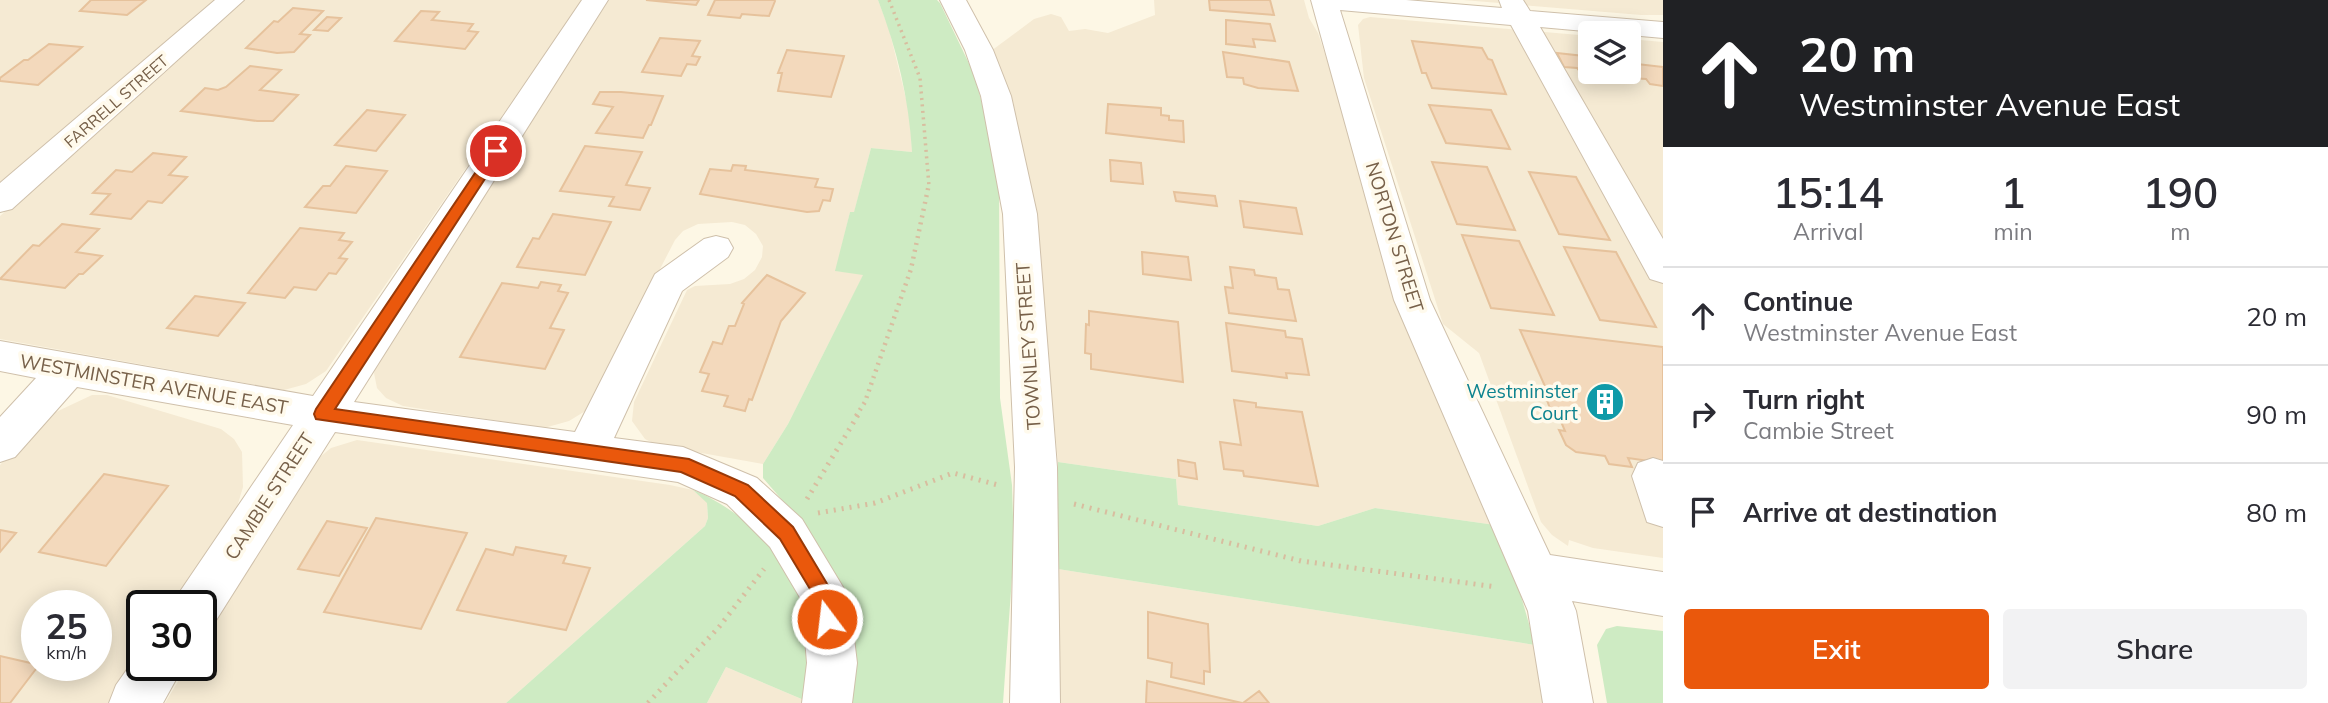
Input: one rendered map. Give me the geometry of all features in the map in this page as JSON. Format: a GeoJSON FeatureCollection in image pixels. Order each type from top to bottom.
{"type":"FeatureCollection","features":[{"type":"Feature","properties":{"kind":"street","name":"FARRELL STREET"},"geometry":{"type":"LineString","coordinates":[[0,201],[231,0]]}},
{"type":"Feature","properties":{"kind":"street","name":"CAMBIE STREET"},"geometry":{"type":"LineString","coordinates":[[208,590],[595,0]]}},
{"type":"Feature","properties":{"kind":"street","name":"TOWNLEY STREET"},"geometry":{"type":"LineString","coordinates":[[953,0],[979,50],[996,96],[1020,214],[1035,494],[1035,703]]}},
{"type":"Feature","properties":{"kind":"street"},"geometry":{"type":"LineString","coordinates":[[1325,1],[1516,9],[1663,30]]}},
{"type":"Feature","properties":{"kind":"street","name":"NORTON STREET"},"geometry":{"type":"LineString","coordinates":[[1325,1],[1412,300],[1552,611],[1568,703]]}},
{"type":"Feature","properties":{"kind":"street"},"geometry":{"type":"LineString","coordinates":[[1516,9],[1663,270]]}},
{"type":"Feature","properties":{"kind":"street"},"geometry":{"type":"LineString","coordinates":[[587,451],[668,283],[716,248]]}},
{"type":"Feature","properties":{"kind":"street","name":"WESTMINSTER AVENUE EAST"},"geometry":{"type":"LineString","coordinates":[[0,355],[68,370],[322,414],[683,465],[742,491],[792,528],[825,597],[832,663],[827,703]]}},
{"type":"Feature","properties":{"kind":"street"},"geometry":{"type":"LineString","coordinates":[[0,445],[68,370]]}},
{"type":"Feature","properties":{"kind":"street"},"geometry":{"type":"LineString","coordinates":[[1539,583],[1663,594]]}},
{"type":"Feature","properties":{"kind":"street"},"geometry":{"type":"LineString","coordinates":[[134,703],[148,681]]}},
{"type":"Feature","properties":{"kind":"path"},"geometry":{"type":"LineString","coordinates":[[648,703],[719,627],[792,528],[865,402],[911,269],[930,181],[920,78],[889,0]]}},
{"type":"Feature","properties":{"kind":"path"},"geometry":{"type":"LineString","coordinates":[[792,528],[875,503],[953,473],[1301,561],[1539,583]]}},
{"type":"Feature","properties":{"kind":"shaded area"},"geometry":{"type":"Polygon","coordinates":[[[0,0],[218,0],[0,187],[0,0]]]}},
{"type":"Feature","properties":{"kind":"shaded area"},"geometry":{"type":"Polygon","coordinates":[[[245,0],[582,0],[326,371],[306,384],[284,390],[0,339],[0,216],[245,0]]]}},
{"type":"Feature","properties":{"kind":"shaded area"},"geometry":{"type":"Polygon","coordinates":[[[609,0],[878,0],[889,29],[910,115],[912,152],[871,148],[854,213],[850,212],[836,271],[864,274],[788,424],[763,464],[657,445],[645,439],[632,421],[634,402],[687,290],[695,286],[730,284],[744,279],[755,270],[762,257],[763,246],[756,234],[745,225],[732,222],[698,224],[683,231],[675,240],[587,410],[569,421],[544,428],[403,406],[386,398],[377,388],[374,373],[380,354],[609,0]]]}},
{"type":"Feature","properties":{"kind":"shaded area"},"geometry":{"type":"Polygon","coordinates":[[[1154,0],[1304,0],[1309,18],[1318,33],[1350,130],[1396,306],[1495,525],[1375,508],[1318,526],[1178,505],[1176,479],[1058,462],[1035,219],[1013,102],[991,51],[1034,19],[1051,14],[1061,17],[1069,31],[1085,29],[1108,33],[1155,15],[1154,0]]]}},
{"type":"Feature","properties":{"kind":"shaded area"},"geometry":{"type":"Polygon","coordinates":[[[1463,0],[1663,0],[1663,15],[1641,15],[1463,0]]]}},
{"type":"Feature","properties":{"kind":"shaded area"},"geometry":{"type":"Polygon","coordinates":[[[1370,17],[1578,35],[1578,84],[1641,84],[1641,40],[1663,42],[1663,558],[1593,548],[1569,540],[1568,546],[1552,535],[1541,522],[1479,353],[1443,324],[1364,78],[1358,25],[1363,19],[1370,17]]]}},
{"type":"Feature","properties":{"kind":"shaded area"},"geometry":{"type":"Polygon","coordinates":[[[92,395],[107,395],[221,429],[234,439],[242,452],[243,487],[237,507],[184,590],[126,590],[126,681],[112,703],[0,703],[0,465],[39,420],[92,395]]]}},
{"type":"Feature","properties":{"kind":"shaded area"},"geometry":{"type":"Polygon","coordinates":[[[357,440],[670,485],[693,490],[707,502],[708,518],[705,526],[506,703],[165,703],[178,681],[217,681],[217,618],[315,461],[331,448],[357,440]]]}},
{"type":"Feature","properties":{"kind":"shaded area"},"geometry":{"type":"Polygon","coordinates":[[[1058,569],[1535,645],[1544,703],[1057,703],[1058,569]]]}},
{"type":"Feature","properties":{"kind":"shaded area"},"geometry":{"type":"Polygon","coordinates":[[[726,667],[811,703],[707,703],[726,667]]]}},
{"type":"Feature","properties":{"kind":"green space"},"geometry":{"type":"Polygon","coordinates":[[[878,0],[937,0],[940,3],[975,76],[999,172],[1000,398],[1012,485],[1014,549],[1003,703],[842,703],[815,549],[783,501],[763,478],[763,464],[788,424],[863,275],[835,271],[850,212],[854,212],[871,148],[912,152],[901,74],[878,0]]]}},
{"type":"Feature","properties":{"kind":"green space"},"geometry":{"type":"Polygon","coordinates":[[[1058,462],[1176,479],[1178,505],[1318,526],[1375,508],[1495,525],[1515,575],[1535,645],[1058,569],[1058,462]]]}},
{"type":"Feature","properties":{"kind":"green space"},"geometry":{"type":"Polygon","coordinates":[[[693,490],[726,507],[761,534],[789,567],[799,584],[805,600],[808,625],[811,703],[726,667],[707,703],[506,703],[705,526],[708,518],[707,503],[693,490]]]}},
{"type":"Feature","properties":{"kind":"green space"},"geometry":{"type":"Polygon","coordinates":[[[1617,626],[1663,631],[1663,703],[1607,703],[1597,645],[1606,629],[1617,626]]]}},
{"type":"Feature","properties":{"kind":"building"},"geometry":{"type":"Polygon","coordinates":[[[91,0],[146,0],[127,15],[80,11],[91,0]]]}},
{"type":"Feature","properties":{"kind":"building"},"geometry":{"type":"Polygon","coordinates":[[[646,0],[699,0],[696,5],[646,0]]]}},
{"type":"Feature","properties":{"kind":"building"},"geometry":{"type":"Polygon","coordinates":[[[715,0],[775,1],[769,16],[742,14],[740,18],[708,15],[715,0]]]}},
{"type":"Feature","properties":{"kind":"building"},"geometry":{"type":"Polygon","coordinates":[[[1209,0],[1270,0],[1274,15],[1210,10],[1209,0]]]}},
{"type":"Feature","properties":{"kind":"building"},"geometry":{"type":"Polygon","coordinates":[[[293,8],[323,11],[300,34],[310,35],[294,52],[277,53],[246,48],[274,21],[278,22],[293,8]]]}},
{"type":"Feature","properties":{"kind":"building"},"geometry":{"type":"Polygon","coordinates":[[[421,11],[439,12],[432,20],[473,24],[468,31],[478,32],[465,49],[395,41],[421,11]]]}},
{"type":"Feature","properties":{"kind":"building"},"geometry":{"type":"Polygon","coordinates":[[[327,17],[341,18],[328,31],[314,30],[327,17]]]}},
{"type":"Feature","properties":{"kind":"building"},"geometry":{"type":"Polygon","coordinates":[[[1226,20],[1270,24],[1275,41],[1253,39],[1255,47],[1226,44],[1226,20]]]}},
{"type":"Feature","properties":{"kind":"building"},"geometry":{"type":"Polygon","coordinates":[[[660,38],[700,41],[692,56],[700,57],[696,65],[687,64],[681,76],[642,72],[660,38]]]}},
{"type":"Feature","properties":{"kind":"building"},"geometry":{"type":"Polygon","coordinates":[[[1412,41],[1482,48],[1488,59],[1492,60],[1506,94],[1432,88],[1426,73],[1422,73],[1412,41]]]}},
{"type":"Feature","properties":{"kind":"building"},"geometry":{"type":"Polygon","coordinates":[[[49,44],[82,47],[38,85],[0,81],[0,78],[49,44]]]}},
{"type":"Feature","properties":{"kind":"building"},"geometry":{"type":"Polygon","coordinates":[[[787,50],[844,56],[831,97],[778,91],[782,73],[778,73],[787,50]]]}},
{"type":"Feature","properties":{"kind":"building"},"geometry":{"type":"Polygon","coordinates":[[[1223,52],[1289,62],[1298,91],[1258,88],[1244,84],[1243,78],[1227,77],[1223,52]]]}},
{"type":"Feature","properties":{"kind":"building"},"geometry":{"type":"Polygon","coordinates":[[[1557,53],[1578,55],[1578,69],[1564,67],[1557,53]]]}},
{"type":"Feature","properties":{"kind":"building"},"geometry":{"type":"Polygon","coordinates":[[[1641,64],[1663,67],[1663,86],[1650,84],[1646,79],[1641,79],[1641,64]]]}},
{"type":"Feature","properties":{"kind":"building"},"geometry":{"type":"Polygon","coordinates":[[[250,66],[281,70],[260,90],[298,95],[273,121],[181,111],[205,88],[218,90],[226,87],[250,66]]]}},
{"type":"Feature","properties":{"kind":"building"},"geometry":{"type":"Polygon","coordinates":[[[600,92],[663,96],[643,138],[596,133],[613,107],[593,104],[600,92]]]}},
{"type":"Feature","properties":{"kind":"building"},"geometry":{"type":"Polygon","coordinates":[[[1108,104],[1161,108],[1161,115],[1169,116],[1169,120],[1183,121],[1184,142],[1106,133],[1108,104]]]}},
{"type":"Feature","properties":{"kind":"building"},"geometry":{"type":"Polygon","coordinates":[[[1429,105],[1491,110],[1510,149],[1446,143],[1429,105]]]}},
{"type":"Feature","properties":{"kind":"building"},"geometry":{"type":"Polygon","coordinates":[[[367,110],[405,115],[376,151],[335,145],[367,110]]]}},
{"type":"Feature","properties":{"kind":"building"},"geometry":{"type":"Polygon","coordinates":[[[585,146],[642,152],[626,185],[650,188],[640,210],[609,206],[614,197],[560,191],[585,146]]]}},
{"type":"Feature","properties":{"kind":"building"},"geometry":{"type":"Polygon","coordinates":[[[153,153],[186,157],[169,175],[187,177],[162,203],[148,201],[131,219],[91,214],[110,194],[93,193],[116,170],[132,172],[153,153]]]}},
{"type":"Feature","properties":{"kind":"building"},"geometry":{"type":"Polygon","coordinates":[[[1110,160],[1141,163],[1143,184],[1111,181],[1110,160]]]}},
{"type":"Feature","properties":{"kind":"building"},"geometry":{"type":"Polygon","coordinates":[[[1432,162],[1487,167],[1515,230],[1457,224],[1432,162]]]}},
{"type":"Feature","properties":{"kind":"building"},"geometry":{"type":"Polygon","coordinates":[[[733,165],[746,166],[745,170],[818,179],[815,187],[833,189],[830,201],[823,200],[819,211],[807,212],[700,194],[710,169],[731,171],[733,165]]]}},
{"type":"Feature","properties":{"kind":"building"},"geometry":{"type":"Polygon","coordinates":[[[346,166],[387,171],[356,213],[305,207],[323,186],[330,186],[346,166]]]}},
{"type":"Feature","properties":{"kind":"building"},"geometry":{"type":"Polygon","coordinates":[[[1529,172],[1576,177],[1610,240],[1559,234],[1529,172]]]}},
{"type":"Feature","properties":{"kind":"building"},"geometry":{"type":"Polygon","coordinates":[[[1174,192],[1215,196],[1217,206],[1176,201],[1174,192]]]}},
{"type":"Feature","properties":{"kind":"building"},"geometry":{"type":"Polygon","coordinates":[[[1240,201],[1296,208],[1302,234],[1244,227],[1240,201]]]}},
{"type":"Feature","properties":{"kind":"building"},"geometry":{"type":"Polygon","coordinates":[[[553,214],[611,222],[585,275],[517,267],[533,238],[539,239],[553,214]]]}},
{"type":"Feature","properties":{"kind":"building"},"geometry":{"type":"Polygon","coordinates":[[[62,224],[99,229],[76,252],[102,256],[83,274],[79,274],[65,288],[0,279],[33,245],[39,246],[62,224]]]}},
{"type":"Feature","properties":{"kind":"building"},"geometry":{"type":"Polygon","coordinates":[[[300,228],[344,233],[339,240],[352,242],[339,258],[347,259],[336,274],[329,273],[316,290],[294,287],[285,298],[248,293],[300,228]]]}},
{"type":"Feature","properties":{"kind":"building"},"geometry":{"type":"Polygon","coordinates":[[[1462,235],[1519,241],[1554,315],[1491,308],[1462,235]]]}},
{"type":"Feature","properties":{"kind":"building"},"geometry":{"type":"Polygon","coordinates":[[[1564,247],[1616,252],[1656,327],[1600,320],[1564,247]]]}},
{"type":"Feature","properties":{"kind":"building"},"geometry":{"type":"Polygon","coordinates":[[[1142,252],[1188,257],[1191,280],[1143,274],[1142,252]]]}},
{"type":"Feature","properties":{"kind":"building"},"geometry":{"type":"Polygon","coordinates":[[[1230,267],[1254,270],[1255,275],[1276,278],[1278,289],[1289,290],[1296,321],[1229,313],[1225,287],[1233,288],[1230,267]]]}},
{"type":"Feature","properties":{"kind":"building"},"geometry":{"type":"Polygon","coordinates":[[[767,275],[805,293],[781,321],[752,400],[749,399],[745,411],[724,406],[728,396],[702,391],[709,374],[700,372],[713,342],[722,344],[729,326],[735,326],[744,304],[742,303],[767,275]]]}},
{"type":"Feature","properties":{"kind":"building"},"geometry":{"type":"Polygon","coordinates":[[[541,282],[561,285],[558,291],[568,293],[550,328],[564,330],[545,369],[460,357],[502,283],[538,288],[541,282]]]}},
{"type":"Feature","properties":{"kind":"building"},"geometry":{"type":"Polygon","coordinates":[[[195,296],[245,303],[218,336],[167,328],[195,296]]]}},
{"type":"Feature","properties":{"kind":"building"},"geometry":{"type":"Polygon","coordinates":[[[1089,311],[1178,322],[1183,382],[1091,369],[1091,354],[1085,353],[1089,311]]]}},
{"type":"Feature","properties":{"kind":"building"},"geometry":{"type":"Polygon","coordinates":[[[1226,323],[1285,331],[1286,337],[1302,339],[1309,375],[1286,373],[1287,378],[1232,371],[1226,323]]]}},
{"type":"Feature","properties":{"kind":"building","name":"Westminster Court"},"geometry":{"type":"Polygon","coordinates":[[[1520,330],[1663,347],[1663,463],[1628,458],[1632,467],[1609,464],[1605,456],[1576,452],[1566,445],[1559,430],[1565,431],[1557,412],[1551,411],[1544,392],[1548,393],[1520,330]]]}},
{"type":"Feature","properties":{"kind":"building"},"geometry":{"type":"Polygon","coordinates":[[[1234,400],[1256,403],[1256,407],[1302,412],[1318,486],[1244,476],[1243,471],[1224,469],[1220,442],[1241,445],[1234,400]]]}},
{"type":"Feature","properties":{"kind":"building"},"geometry":{"type":"Polygon","coordinates":[[[1178,460],[1195,463],[1197,479],[1179,476],[1178,460]]]}},
{"type":"Feature","properties":{"kind":"building"},"geometry":{"type":"Polygon","coordinates":[[[104,474],[168,486],[106,566],[39,552],[104,474]]]}},
{"type":"Feature","properties":{"kind":"building"},"geometry":{"type":"Polygon","coordinates":[[[376,518],[467,533],[421,629],[324,612],[376,518]]]}},
{"type":"Feature","properties":{"kind":"building"},"geometry":{"type":"Polygon","coordinates":[[[327,521],[367,528],[339,576],[298,569],[327,521]]]}},
{"type":"Feature","properties":{"kind":"building"},"geometry":{"type":"Polygon","coordinates":[[[0,530],[16,533],[0,552],[0,530]]]}},
{"type":"Feature","properties":{"kind":"building"},"geometry":{"type":"Polygon","coordinates":[[[516,547],[566,556],[563,563],[590,568],[566,630],[457,610],[486,549],[513,555],[516,547]]]}},
{"type":"Feature","properties":{"kind":"building"},"geometry":{"type":"Polygon","coordinates":[[[1148,612],[1208,624],[1210,672],[1204,671],[1204,684],[1171,677],[1172,663],[1148,658],[1148,612]]]}},
{"type":"Feature","properties":{"kind":"building"},"geometry":{"type":"Polygon","coordinates":[[[0,656],[21,661],[21,681],[27,681],[10,703],[0,703],[0,656]]]}},
{"type":"Feature","properties":{"kind":"building"},"geometry":{"type":"Polygon","coordinates":[[[1147,681],[1242,703],[1146,703],[1147,681]]]}},
{"type":"Feature","properties":{"kind":"building"},"geometry":{"type":"Polygon","coordinates":[[[1259,691],[1269,703],[1243,703],[1259,691]]]}},
{"type":"Feature","properties":{"kind":"place","name":"Westminster Court"},"geometry":{"type":"Point","coordinates":[1605,402]}},
{"type":"Feature","properties":{"kind":"route"},"geometry":{"type":"LineString","coordinates":[[496,151],[322,414],[683,465],[742,491],[786,533],[825,597],[827,619]]}}]}
